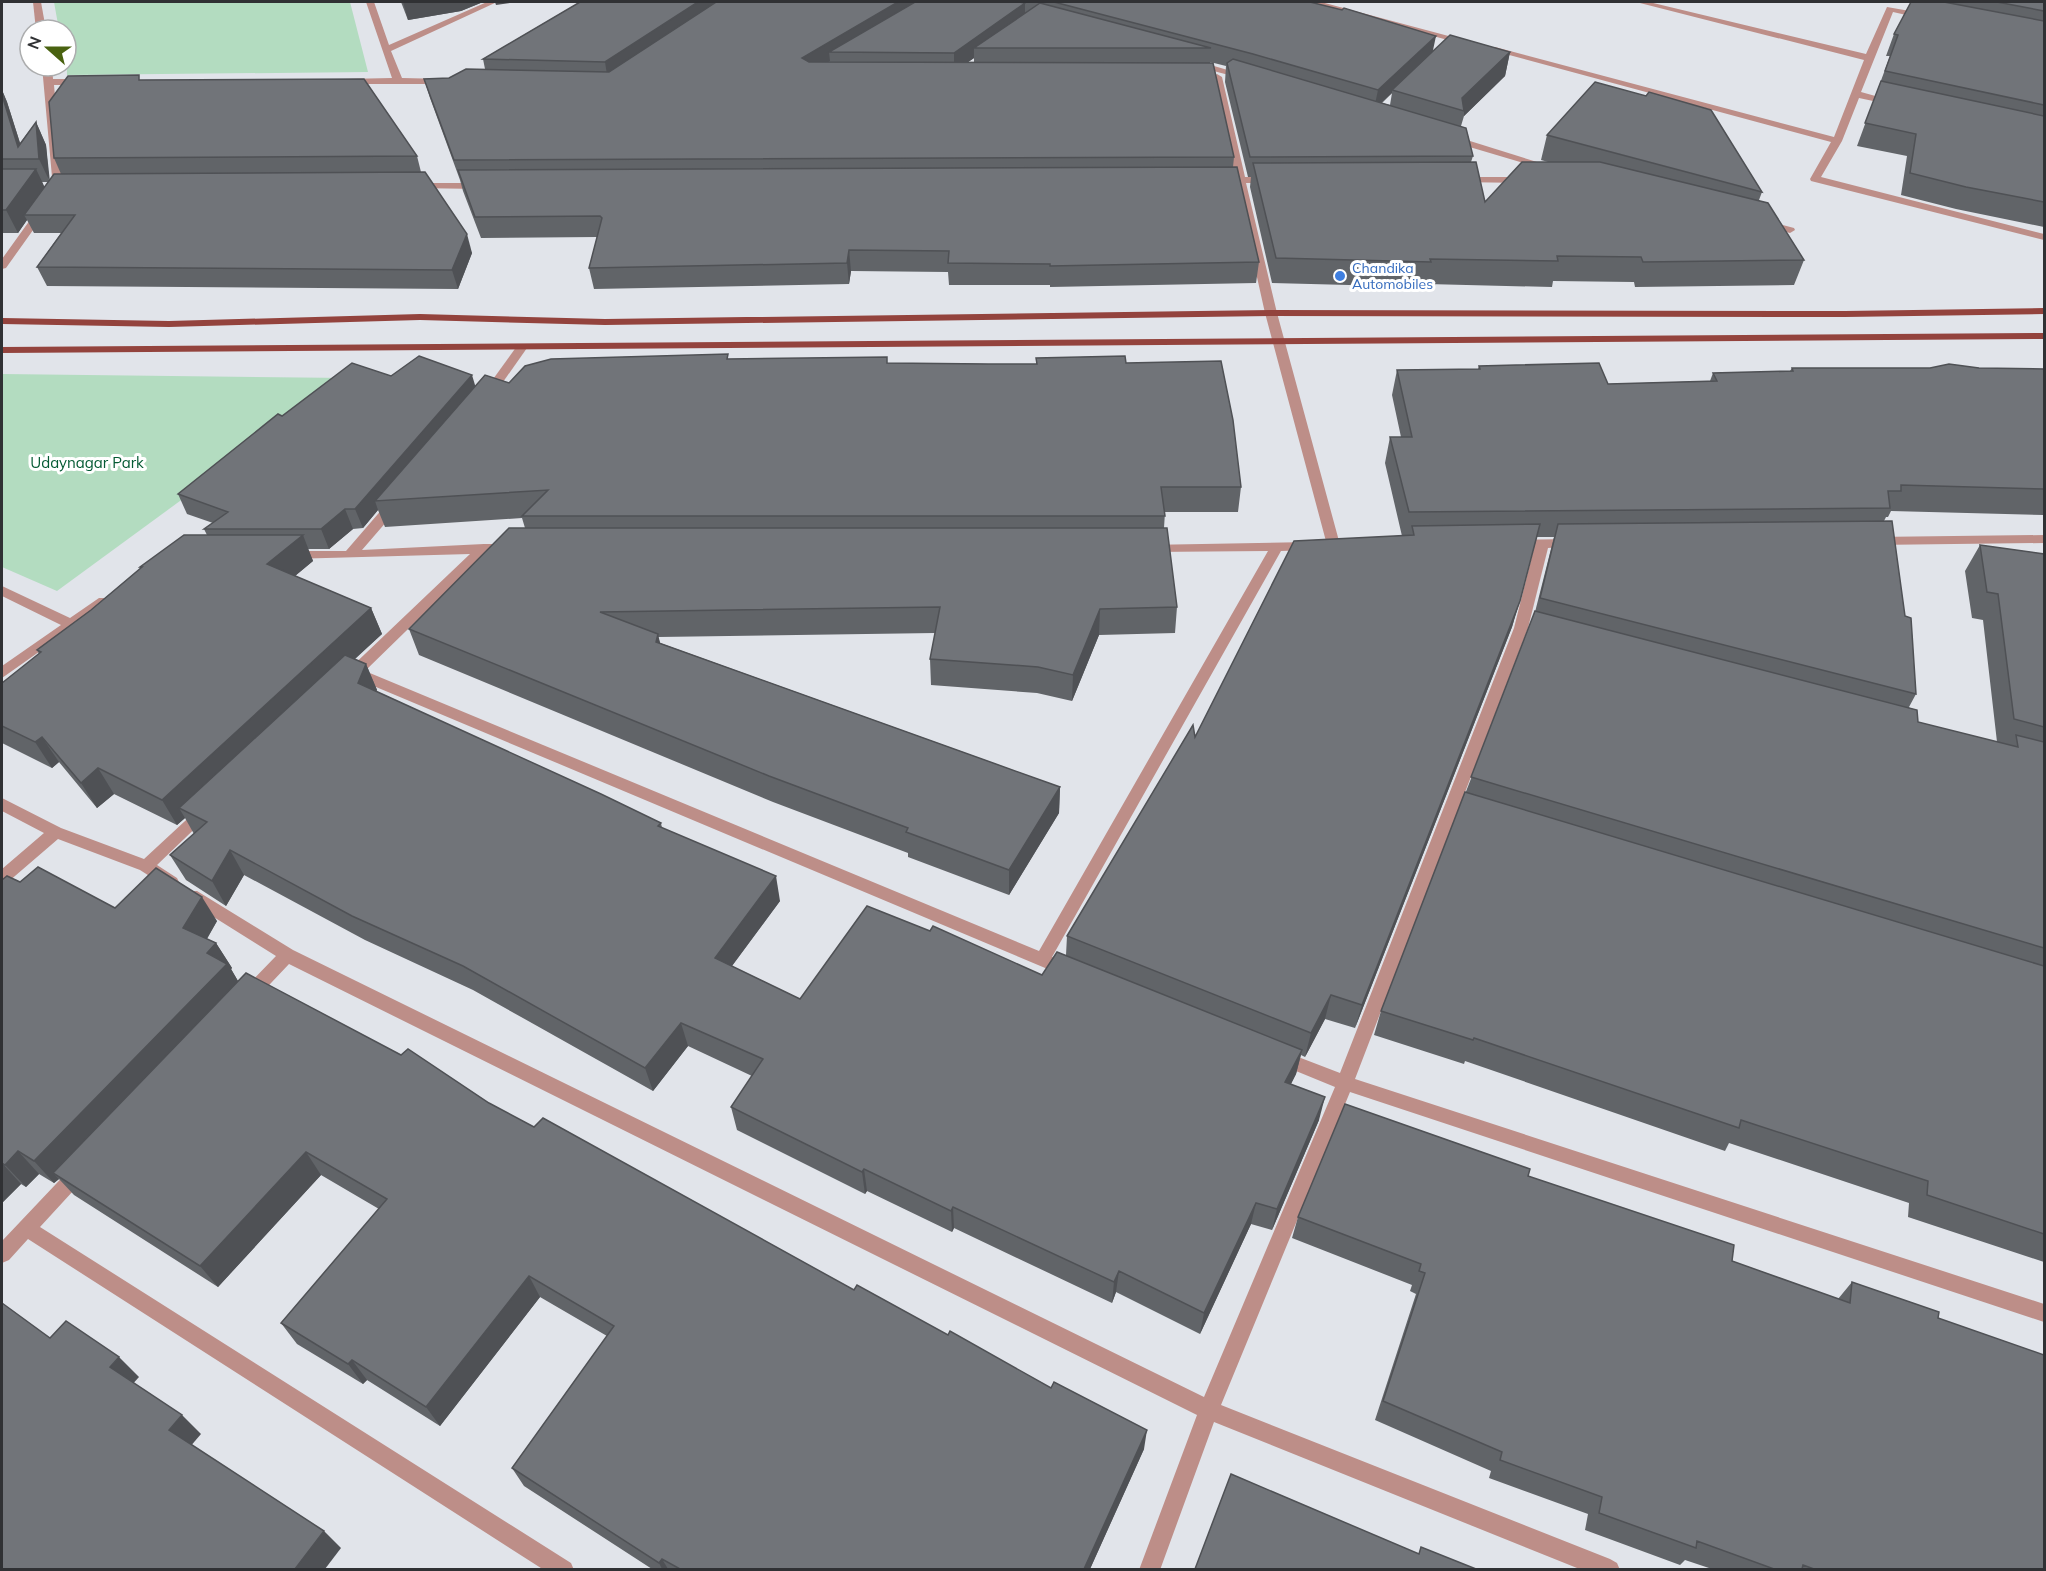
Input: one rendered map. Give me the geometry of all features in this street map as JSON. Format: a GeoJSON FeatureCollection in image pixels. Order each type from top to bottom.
{"type":"FeatureCollection","features":[{"type":"Feature","properties":{"kind":"main road"},"geometry":{"type":"LineString","coordinates":[[2,321],[169,324],[420,317],[605,322],[1271,313],[2044,312]]}},
{"type":"Feature","properties":{"kind":"main road"},"geometry":{"type":"LineString","coordinates":[[2,350],[2044,336]]}},
{"type":"Feature","properties":{"kind":"street"},"geometry":{"type":"LineString","coordinates":[[37,2],[39,18]]}},
{"type":"Feature","properties":{"kind":"street"},"geometry":{"type":"LineString","coordinates":[[370,2],[398,81]]}},
{"type":"Feature","properties":{"kind":"street"},"geometry":{"type":"LineString","coordinates":[[386,50],[493,2]]}},
{"type":"Feature","properties":{"kind":"street"},"geometry":{"type":"LineString","coordinates":[[1313,2],[1837,141]]}},
{"type":"Feature","properties":{"kind":"street"},"geometry":{"type":"LineString","coordinates":[[1640,2],[1869,58]]}},
{"type":"Feature","properties":{"kind":"street"},"geometry":{"type":"LineString","coordinates":[[1934,18],[1892,5],[1837,141],[1815,179],[2044,237]]}},
{"type":"Feature","properties":{"kind":"street"},"geometry":{"type":"LineString","coordinates":[[1449,47],[1457,40]]}},
{"type":"Feature","properties":{"kind":"street"},"geometry":{"type":"LineString","coordinates":[[1181,59],[1252,79],[1205,77]]}},
{"type":"Feature","properties":{"kind":"street"},"geometry":{"type":"LineString","coordinates":[[1217,77],[1271,313],[1334,545]]}},
{"type":"Feature","properties":{"kind":"street"},"geometry":{"type":"LineString","coordinates":[[2,266],[52,188],[48,78]]}},
{"type":"Feature","properties":{"kind":"street"},"geometry":{"type":"LineString","coordinates":[[340,81],[457,83]]}},
{"type":"Feature","properties":{"kind":"street"},"geometry":{"type":"LineString","coordinates":[[49,82],[96,82]]}},
{"type":"Feature","properties":{"kind":"street"},"geometry":{"type":"LineString","coordinates":[[1856,94],[1900,104]]}},
{"type":"Feature","properties":{"kind":"street"},"geometry":{"type":"LineString","coordinates":[[1434,133],[1559,170]]}},
{"type":"Feature","properties":{"kind":"street"},"geometry":{"type":"LineString","coordinates":[[1205,180],[1287,180]]}},
{"type":"Feature","properties":{"kind":"street"},"geometry":{"type":"LineString","coordinates":[[1452,180],[1534,180]]}},
{"type":"Feature","properties":{"kind":"street"},"geometry":{"type":"LineString","coordinates":[[404,186],[500,185]]}},
{"type":"Feature","properties":{"kind":"street"},"geometry":{"type":"LineString","coordinates":[[52,188],[70,188]]}},
{"type":"Feature","properties":{"kind":"street"},"geometry":{"type":"LineString","coordinates":[[1755,221],[1790,230]]}},
{"type":"Feature","properties":{"kind":"street"},"geometry":{"type":"LineString","coordinates":[[478,405],[501,379],[522,348]]}},
{"type":"Feature","properties":{"kind":"street"},"geometry":{"type":"LineString","coordinates":[[350,555],[403,493]]}},
{"type":"Feature","properties":{"kind":"street"},"geometry":{"type":"LineString","coordinates":[[1865,541],[2044,539]]}},
{"type":"Feature","properties":{"kind":"street"},"geometry":{"type":"LineString","coordinates":[[1496,544],[1590,543]]}},
{"type":"Feature","properties":{"kind":"street"},"geometry":{"type":"LineString","coordinates":[[1149,1569],[1209,1410],[1457,809],[1527,630],[1542,544]]}},
{"type":"Feature","properties":{"kind":"street"},"geometry":{"type":"LineString","coordinates":[[1140,548],[1357,545]]}},
{"type":"Feature","properties":{"kind":"street"},"geometry":{"type":"LineString","coordinates":[[1042,960],[1277,547]]}},
{"type":"Feature","properties":{"kind":"street"},"geometry":{"type":"LineString","coordinates":[[338,688],[484,548]]}},
{"type":"Feature","properties":{"kind":"street"},"geometry":{"type":"LineString","coordinates":[[278,555],[350,555],[520,548]]}},
{"type":"Feature","properties":{"kind":"street"},"geometry":{"type":"LineString","coordinates":[[2,591],[71,624]]}},
{"type":"Feature","properties":{"kind":"street"},"geometry":{"type":"LineString","coordinates":[[2,673],[119,591]]}},
{"type":"Feature","properties":{"kind":"street"},"geometry":{"type":"LineString","coordinates":[[355,672],[1085,978]]}},
{"type":"Feature","properties":{"kind":"street"},"geometry":{"type":"LineString","coordinates":[[146,866],[215,801]]}},
{"type":"Feature","properties":{"kind":"street"},"geometry":{"type":"LineString","coordinates":[[2,804],[56,832],[146,866],[287,955],[1209,1410],[1610,1569]]}},
{"type":"Feature","properties":{"kind":"street"},"geometry":{"type":"LineString","coordinates":[[2,878],[56,832]]}},
{"type":"Feature","properties":{"kind":"street"},"geometry":{"type":"LineString","coordinates":[[238,1006],[287,955]]}},
{"type":"Feature","properties":{"kind":"street"},"geometry":{"type":"LineString","coordinates":[[1270,1053],[1345,1083],[2044,1313]]}},
{"type":"Feature","properties":{"kind":"street"},"geometry":{"type":"LineString","coordinates":[[2,1254],[91,1160]]}},
{"type":"Feature","properties":{"kind":"street"},"geometry":{"type":"LineString","coordinates":[[26,1228],[564,1569]]}},
{"type":"Feature","properties":{"kind":"green space"},"geometry":{"type":"Polygon","coordinates":[[[54,2],[350,2],[368,72],[78,75],[78,18],[57,18],[54,2]]]}},
{"type":"Feature","properties":{"kind":"green space","name":"Udaynagar Park"},"geometry":{"type":"Polygon","coordinates":[[[2,374],[348,378],[57,591],[2,567],[2,374]]]}},
{"type":"Feature","properties":{"kind":"building"},"geometry":{"type":"Polygon","coordinates":[[[580,2],[698,2],[605,62],[483,59],[580,2]]]}},
{"type":"Feature","properties":{"kind":"building"},"geometry":{"type":"Polygon","coordinates":[[[716,2],[898,2],[802,58],[809,62],[1213,63],[1234,157],[454,160],[424,79],[449,78],[466,69],[609,72],[716,2]]]}},
{"type":"Feature","properties":{"kind":"building"},"geometry":{"type":"Polygon","coordinates":[[[915,2],[1025,3],[954,53],[829,52],[915,2]]]}},
{"type":"Feature","properties":{"kind":"building"},"geometry":{"type":"Polygon","coordinates":[[[1054,2],[1310,2],[1342,10],[1344,8],[1436,36],[1378,90],[1253,54],[1054,2]]]}},
{"type":"Feature","properties":{"kind":"building"},"geometry":{"type":"Polygon","coordinates":[[[1911,2],[1944,2],[2044,21],[2044,105],[1885,71],[1898,35],[1894,34],[1911,2]]]}},
{"type":"Feature","properties":{"kind":"building"},"geometry":{"type":"Polygon","coordinates":[[[1997,2],[2044,2],[2044,11],[1997,2]]]}},
{"type":"Feature","properties":{"kind":"building"},"geometry":{"type":"Polygon","coordinates":[[[1040,3],[1211,48],[974,48],[1040,3]]]}},
{"type":"Feature","properties":{"kind":"building"},"geometry":{"type":"Polygon","coordinates":[[[1450,35],[1510,52],[1462,98],[1464,111],[1392,90],[1450,35]]]}},
{"type":"Feature","properties":{"kind":"building"},"geometry":{"type":"Polygon","coordinates":[[[1233,59],[1466,128],[1473,156],[1250,157],[1227,63],[1233,59]]]}},
{"type":"Feature","properties":{"kind":"building"},"geometry":{"type":"Polygon","coordinates":[[[139,75],[139,80],[364,79],[417,156],[54,158],[49,102],[67,78],[78,78],[78,76],[139,75]]]}},
{"type":"Feature","properties":{"kind":"building"},"geometry":{"type":"Polygon","coordinates":[[[1881,81],[2044,116],[2044,202],[1966,187],[1910,173],[1916,134],[1865,123],[1881,81]]]}},
{"type":"Feature","properties":{"kind":"building"},"geometry":{"type":"Polygon","coordinates":[[[1595,82],[1646,96],[1649,92],[1711,110],[1762,192],[1547,135],[1595,82]]]}},
{"type":"Feature","properties":{"kind":"building"},"geometry":{"type":"Polygon","coordinates":[[[2,95],[18,147],[36,122],[39,159],[2,159],[2,95]]]}},
{"type":"Feature","properties":{"kind":"building"},"geometry":{"type":"Polygon","coordinates":[[[1476,162],[1485,202],[1522,162],[1600,162],[1768,203],[1804,260],[1643,262],[1641,257],[1557,256],[1558,261],[1430,259],[1431,262],[1276,258],[1253,163],[1476,162]]]}},
{"type":"Feature","properties":{"kind":"building"},"geometry":{"type":"Polygon","coordinates":[[[1237,167],[1259,262],[1050,266],[1050,264],[948,263],[949,251],[849,250],[847,263],[589,268],[602,218],[600,216],[475,217],[458,170],[1237,167]]]}},
{"type":"Feature","properties":{"kind":"building"},"geometry":{"type":"Polygon","coordinates":[[[2,169],[36,169],[6,210],[2,210],[2,169]]]}},
{"type":"Feature","properties":{"kind":"building"},"geometry":{"type":"Polygon","coordinates":[[[425,172],[467,234],[452,270],[37,267],[75,215],[24,215],[54,174],[425,172]]]}},
{"type":"Feature","properties":{"kind":"building"},"geometry":{"type":"Polygon","coordinates":[[[728,354],[727,359],[887,357],[887,363],[1037,364],[1036,358],[1125,356],[1126,363],[1221,361],[1233,420],[1241,487],[1161,487],[1165,516],[522,516],[548,490],[375,501],[485,375],[509,383],[525,366],[551,359],[728,354]]]}},
{"type":"Feature","properties":{"kind":"building"},"geometry":{"type":"Polygon","coordinates":[[[419,356],[472,375],[355,509],[345,509],[321,529],[204,529],[228,512],[178,494],[278,414],[282,416],[352,363],[391,376],[419,356]]]}},
{"type":"Feature","properties":{"kind":"building"},"geometry":{"type":"Polygon","coordinates":[[[1599,363],[1608,384],[1717,381],[1713,373],[1793,371],[1792,368],[1930,368],[1949,364],[1979,368],[2044,369],[2044,489],[1901,485],[1901,491],[1888,491],[1890,508],[1409,512],[1390,437],[1412,437],[1397,370],[1480,369],[1479,366],[1599,363]]]}},
{"type":"Feature","properties":{"kind":"building"},"geometry":{"type":"Polygon","coordinates":[[[1892,521],[1905,616],[1911,618],[1916,694],[1540,598],[1558,524],[1892,521]]]}},
{"type":"Feature","properties":{"kind":"building"},"geometry":{"type":"Polygon","coordinates":[[[1540,524],[1520,601],[1362,1005],[1331,995],[1311,1033],[1067,936],[1193,725],[1195,737],[1294,541],[1414,535],[1412,526],[1540,524]]]}},
{"type":"Feature","properties":{"kind":"building"},"geometry":{"type":"Polygon","coordinates":[[[509,528],[1167,528],[1177,607],[1100,609],[1073,675],[1038,667],[930,659],[940,607],[600,612],[658,634],[656,642],[1060,787],[1009,870],[906,832],[908,828],[769,776],[409,629],[509,528]]]}},
{"type":"Feature","properties":{"kind":"building"},"geometry":{"type":"Polygon","coordinates":[[[184,535],[303,535],[267,564],[371,608],[162,800],[98,768],[81,783],[42,737],[35,742],[2,726],[2,683],[41,652],[37,650],[91,610],[142,567],[140,567],[184,535]]]}},
{"type":"Feature","properties":{"kind":"building"},"geometry":{"type":"Polygon","coordinates":[[[1980,545],[2044,554],[2044,727],[2014,719],[1998,594],[1987,592],[1980,545]]]}},
{"type":"Feature","properties":{"kind":"building"},"geometry":{"type":"Polygon","coordinates":[[[1535,611],[1917,710],[1918,722],[2018,747],[2016,735],[2044,742],[2044,948],[1471,777],[1535,611]]]}},
{"type":"Feature","properties":{"kind":"building"},"geometry":{"type":"Polygon","coordinates":[[[345,655],[366,664],[358,683],[601,794],[661,823],[658,826],[776,876],[715,958],[800,999],[867,906],[930,931],[933,926],[1042,975],[1057,952],[1302,1050],[1285,1082],[1325,1097],[1277,1209],[1256,1203],[1204,1313],[1119,1271],[1114,1282],[953,1207],[951,1211],[864,1169],[862,1172],[731,1107],[763,1059],[681,1023],[645,1068],[463,966],[352,916],[230,850],[212,881],[170,855],[207,822],[179,808],[345,655]]]}},
{"type":"Feature","properties":{"kind":"building"},"geometry":{"type":"Polygon","coordinates":[[[1465,792],[2044,966],[2044,1234],[1927,1195],[1928,1181],[1741,1120],[1739,1128],[1474,1038],[1473,1040],[1381,1011],[1465,792]]]}},
{"type":"Feature","properties":{"kind":"building"},"geometry":{"type":"Polygon","coordinates":[[[38,867],[115,908],[156,868],[202,897],[183,928],[216,943],[207,953],[227,964],[34,1161],[18,1151],[5,1165],[2,1163],[2,880],[7,876],[20,882],[38,867]]]}},
{"type":"Feature","properties":{"kind":"building"},"geometry":{"type":"Polygon","coordinates":[[[246,973],[401,1055],[408,1049],[489,1103],[534,1127],[543,1118],[854,1290],[857,1285],[948,1335],[950,1331],[1051,1388],[1054,1382],[1147,1430],[1084,1569],[680,1569],[662,1559],[659,1563],[512,1468],[614,1326],[529,1276],[426,1407],[352,1360],[348,1364],[281,1323],[387,1199],[306,1152],[200,1266],[53,1173],[246,973]]]}},
{"type":"Feature","properties":{"kind":"building"},"geometry":{"type":"Polygon","coordinates":[[[1345,1104],[1530,1169],[1528,1176],[1734,1245],[1732,1261],[1850,1303],[1852,1282],[1939,1312],[1938,1318],[2044,1355],[2044,1569],[1814,1569],[1803,1565],[1802,1569],[1774,1569],[1697,1541],[1696,1548],[1599,1513],[1602,1497],[1500,1460],[1502,1452],[1383,1401],[1425,1273],[1419,1271],[1421,1264],[1298,1217],[1345,1104]]]}},
{"type":"Feature","properties":{"kind":"building"},"geometry":{"type":"Polygon","coordinates":[[[2,1303],[50,1338],[66,1321],[119,1357],[110,1367],[182,1415],[169,1430],[324,1531],[295,1569],[2,1569],[2,1303]]]}},
{"type":"Feature","properties":{"kind":"building"},"geometry":{"type":"Polygon","coordinates":[[[1231,1474],[1419,1554],[1421,1547],[1476,1569],[1195,1569],[1231,1474]]]}},
{"type":"Feature","properties":{"kind":"place","name":"Chandika Automobiles"},"geometry":{"type":"Point","coordinates":[1340,276]}}]}
